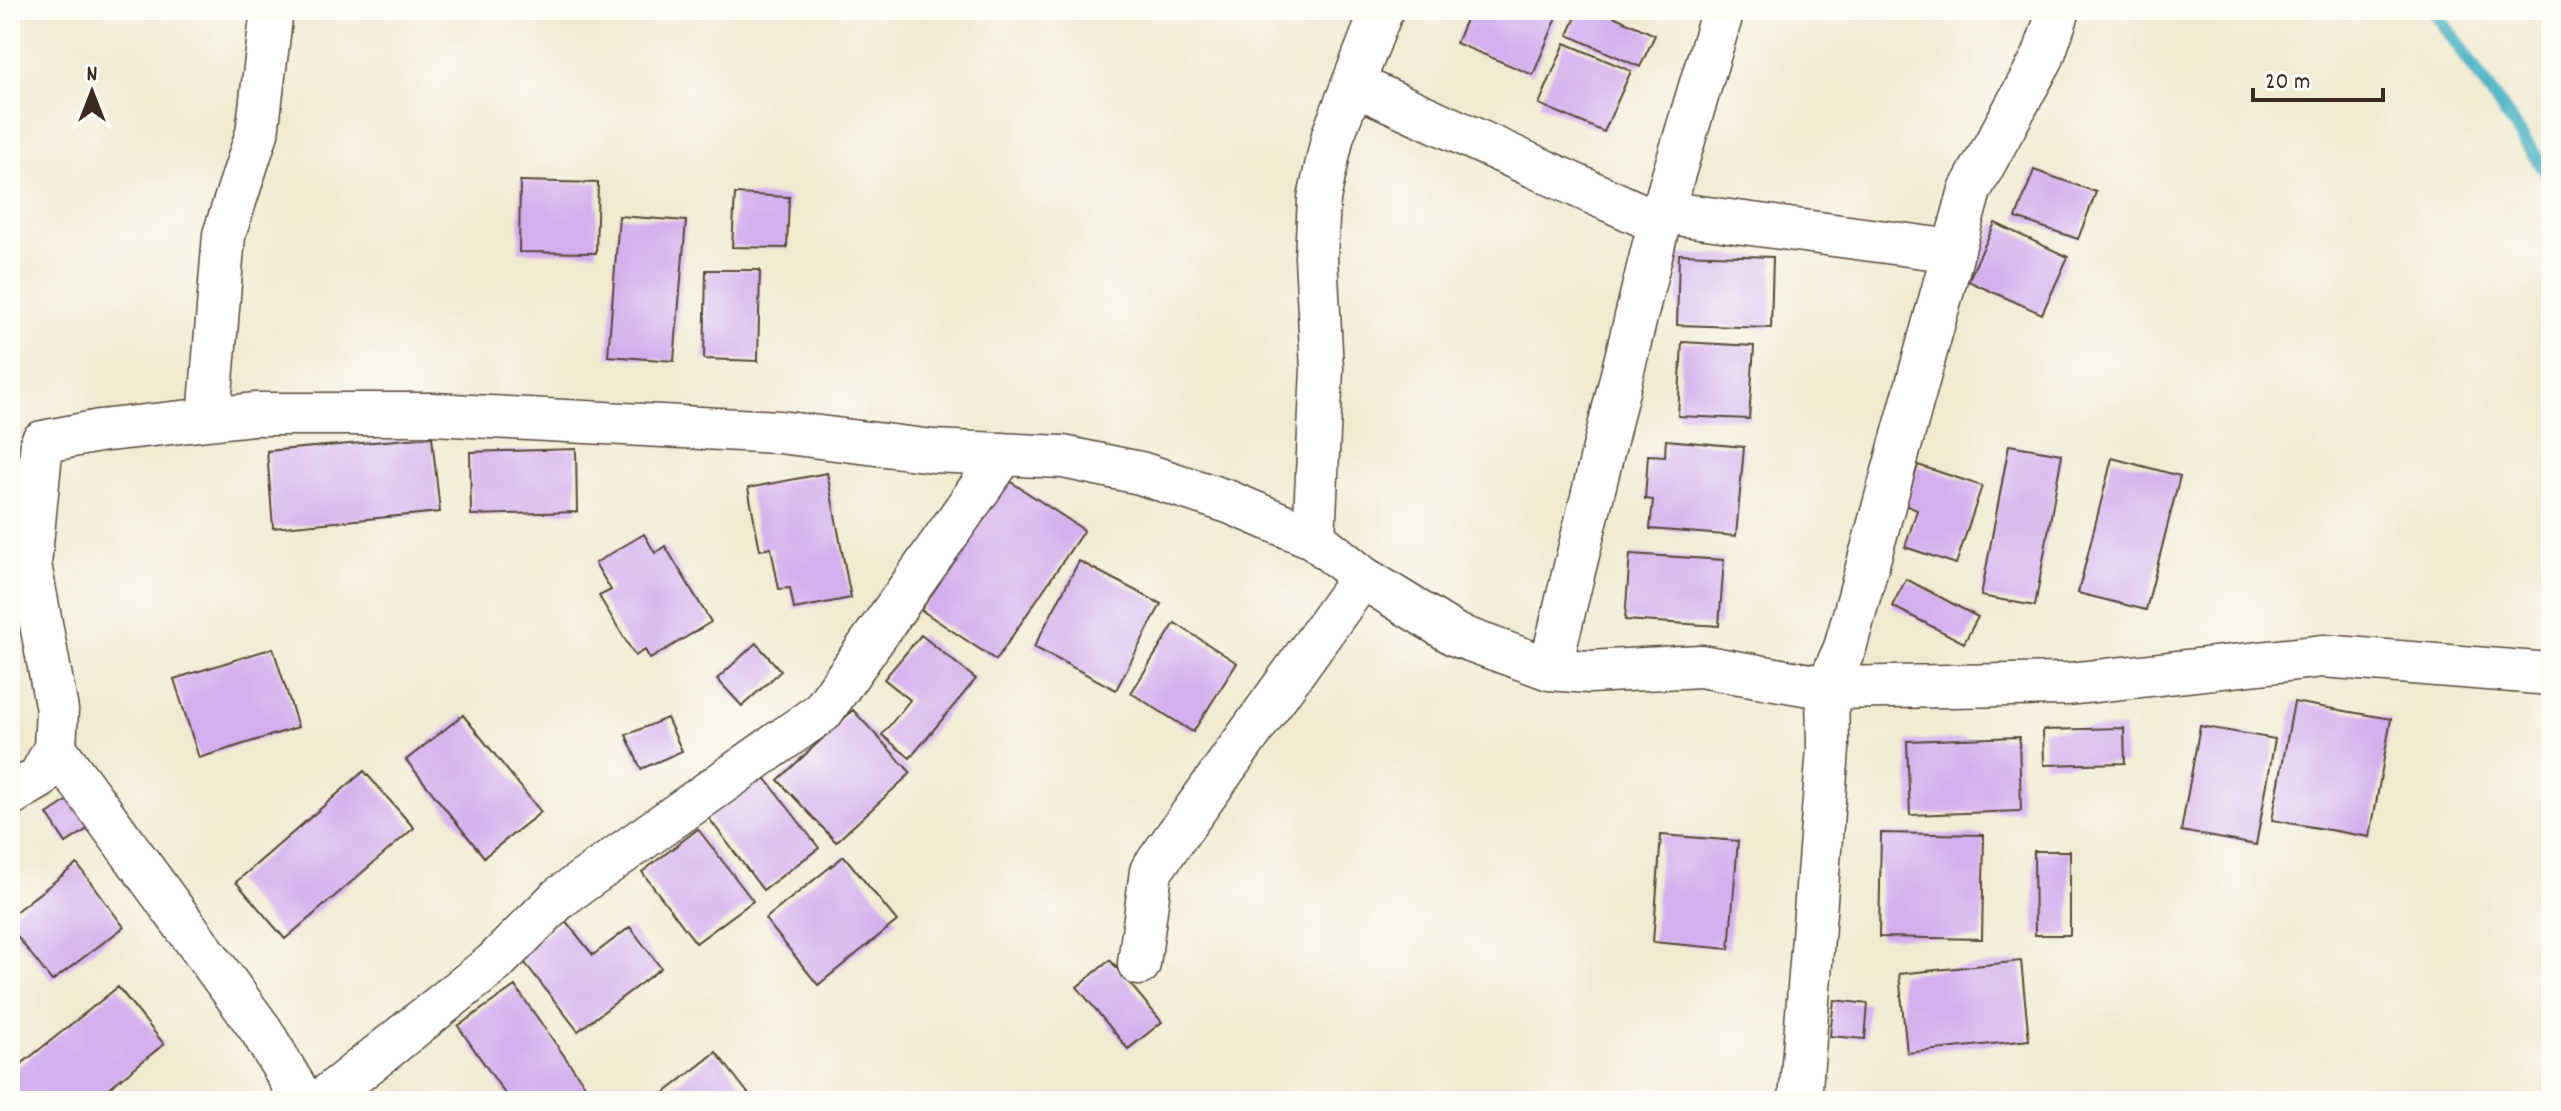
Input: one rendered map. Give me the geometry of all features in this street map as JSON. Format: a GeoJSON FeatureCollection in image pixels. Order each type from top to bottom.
{"type":"FeatureCollection","features":[{"type":"Feature","properties":{"kind":"street"},"geometry":{"type":"LineString","coordinates":[[209,418],[224,235],[257,133],[272,10]]}},
{"type":"Feature","properties":{"kind":"street"},"geometry":{"type":"LineString","coordinates":[[1314,538],[1322,369],[1316,257],[1319,199],[1333,135],[1382,10]]}},
{"type":"Feature","properties":{"kind":"street"},"geometry":{"type":"LineString","coordinates":[[1550,669],[1660,218],[1723,10]]}},
{"type":"Feature","properties":{"kind":"street"},"geometry":{"type":"LineString","coordinates":[[1800,1101],[1828,749],[1827,688],[1845,648],[1970,190],[2043,57],[2059,10]]}},
{"type":"Feature","properties":{"kind":"street"},"geometry":{"type":"LineString","coordinates":[[1353,84],[1660,218],[1953,251]]}},
{"type":"Feature","properties":{"kind":"street"},"geometry":{"type":"LineString","coordinates":[[10,795],[39,778],[55,748],[57,710],[30,564],[26,444],[254,414],[433,414],[779,432],[933,451],[1063,457],[1140,473],[1229,502],[1314,538],[1362,577],[1456,635],[1550,669],[1589,672],[1700,666],[1827,688],[2068,684],[2323,656],[2532,669],[2551,674]]}},
{"type":"Feature","properties":{"kind":"street"},"geometry":{"type":"LineString","coordinates":[[321,1101],[494,963],[559,898],[822,712],[1004,454]]}},
{"type":"Feature","properties":{"kind":"street"},"geometry":{"type":"LineString","coordinates":[[1139,964],[1151,871],[1362,577]]}},
{"type":"Feature","properties":{"kind":"street"},"geometry":{"type":"LineString","coordinates":[[55,748],[261,1030],[303,1101]]}},
{"type":"Feature","properties":{"kind":"building"},"geometry":{"type":"Polygon","coordinates":[[[1470,10],[1560,10],[1533,75],[1456,43],[1470,10]]]}},
{"type":"Feature","properties":{"kind":"building"},"geometry":{"type":"Polygon","coordinates":[[[1579,10],[1600,10],[1655,35],[1640,67],[1568,35],[1579,10]]]}},
{"type":"Feature","properties":{"kind":"building"},"geometry":{"type":"Polygon","coordinates":[[[1565,43],[1631,71],[1604,132],[1539,104],[1565,43]]]}},
{"type":"Feature","properties":{"kind":"building"},"geometry":{"type":"Polygon","coordinates":[[[2034,170],[2096,192],[2078,239],[2016,218],[2034,170]]]}},
{"type":"Feature","properties":{"kind":"building"},"geometry":{"type":"Polygon","coordinates":[[[520,181],[598,183],[596,253],[519,252],[520,181]]]}},
{"type":"Feature","properties":{"kind":"building"},"geometry":{"type":"Polygon","coordinates":[[[735,194],[789,197],[787,248],[732,247],[735,194]]]}},
{"type":"Feature","properties":{"kind":"building"},"geometry":{"type":"Polygon","coordinates":[[[619,216],[686,221],[674,361],[608,356],[619,216]]]}},
{"type":"Feature","properties":{"kind":"building"},"geometry":{"type":"Polygon","coordinates":[[[1995,223],[2068,257],[2042,314],[1968,281],[1995,223]]]}},
{"type":"Feature","properties":{"kind":"building"},"geometry":{"type":"Polygon","coordinates":[[[1679,254],[1773,257],[1771,328],[1677,325],[1679,254]]]}},
{"type":"Feature","properties":{"kind":"building"},"geometry":{"type":"Polygon","coordinates":[[[706,270],[760,270],[758,361],[704,359],[706,270]]]}},
{"type":"Feature","properties":{"kind":"building"},"geometry":{"type":"Polygon","coordinates":[[[1682,342],[1754,346],[1749,419],[1678,416],[1682,342]]]}},
{"type":"Feature","properties":{"kind":"building"},"geometry":{"type":"Polygon","coordinates":[[[432,437],[440,512],[273,528],[267,451],[432,437]]]}},
{"type":"Feature","properties":{"kind":"building"},"geometry":{"type":"Polygon","coordinates":[[[1666,440],[1744,447],[1736,536],[1650,529],[1653,500],[1645,499],[1648,455],[1665,456],[1666,440]]]}},
{"type":"Feature","properties":{"kind":"building"},"geometry":{"type":"Polygon","coordinates":[[[2009,445],[2062,454],[2035,606],[1981,596],[2009,445]]]}},
{"type":"Feature","properties":{"kind":"building"},"geometry":{"type":"Polygon","coordinates":[[[576,449],[577,512],[471,515],[470,452],[576,449]]]}},
{"type":"Feature","properties":{"kind":"building"},"geometry":{"type":"Polygon","coordinates":[[[2112,458],[2180,476],[2146,610],[2078,593],[2112,458]]]}},
{"type":"Feature","properties":{"kind":"building"},"geometry":{"type":"Polygon","coordinates":[[[1918,465],[1982,486],[1956,564],[1905,547],[1917,510],[1905,505],[1918,465]]]}},
{"type":"Feature","properties":{"kind":"building"},"geometry":{"type":"Polygon","coordinates":[[[827,473],[851,598],[794,609],[790,588],[779,589],[771,548],[760,550],[748,488],[827,473]]]}},
{"type":"Feature","properties":{"kind":"building"},"geometry":{"type":"Polygon","coordinates":[[[1008,480],[1084,530],[996,660],[921,610],[1008,480]]]}},
{"type":"Feature","properties":{"kind":"building"},"geometry":{"type":"Polygon","coordinates":[[[644,534],[655,553],[665,546],[711,622],[650,659],[645,650],[635,656],[599,596],[611,590],[595,563],[644,534]]]}},
{"type":"Feature","properties":{"kind":"building"},"geometry":{"type":"Polygon","coordinates":[[[1630,554],[1724,560],[1719,626],[1625,620],[1630,554]]]}},
{"type":"Feature","properties":{"kind":"building"},"geometry":{"type":"Polygon","coordinates":[[[1079,561],[1161,604],[1116,690],[1034,647],[1079,561]]]}},
{"type":"Feature","properties":{"kind":"building"},"geometry":{"type":"Polygon","coordinates":[[[1906,579],[1978,617],[1964,643],[1892,606],[1906,579]]]}},
{"type":"Feature","properties":{"kind":"building"},"geometry":{"type":"Polygon","coordinates":[[[1175,623],[1237,663],[1193,732],[1131,693],[1175,623]]]}},
{"type":"Feature","properties":{"kind":"building"},"geometry":{"type":"Polygon","coordinates":[[[921,635],[976,679],[910,758],[882,735],[910,700],[884,679],[921,635]]]}},
{"type":"Feature","properties":{"kind":"building"},"geometry":{"type":"Polygon","coordinates":[[[756,643],[781,671],[742,706],[717,679],[756,643]]]}},
{"type":"Feature","properties":{"kind":"building"},"geometry":{"type":"Polygon","coordinates":[[[273,648],[298,727],[199,758],[174,679],[273,648]]]}},
{"type":"Feature","properties":{"kind":"building"},"geometry":{"type":"Polygon","coordinates":[[[2294,702],[2391,719],[2370,837],[2272,820],[2294,702]]]}},
{"type":"Feature","properties":{"kind":"building"},"geometry":{"type":"Polygon","coordinates":[[[853,710],[911,773],[836,842],[778,780],[853,710]]]}},
{"type":"Feature","properties":{"kind":"building"},"geometry":{"type":"Polygon","coordinates":[[[463,715],[541,812],[484,857],[406,760],[463,715]]]}},
{"type":"Feature","properties":{"kind":"building"},"geometry":{"type":"Polygon","coordinates":[[[667,718],[682,751],[641,769],[626,735],[667,718]]]}},
{"type":"Feature","properties":{"kind":"building"},"geometry":{"type":"Polygon","coordinates":[[[2200,726],[2275,739],[2256,845],[2181,831],[2200,726]]]}},
{"type":"Feature","properties":{"kind":"building"},"geometry":{"type":"Polygon","coordinates":[[[2124,728],[2125,763],[2044,765],[2043,730],[2124,728]]]}},
{"type":"Feature","properties":{"kind":"building"},"geometry":{"type":"Polygon","coordinates":[[[2019,737],[2021,811],[1910,815],[1907,741],[2019,737]]]}},
{"type":"Feature","properties":{"kind":"building"},"geometry":{"type":"Polygon","coordinates":[[[364,771],[414,828],[285,939],[236,882],[364,771]]]}},
{"type":"Feature","properties":{"kind":"building"},"geometry":{"type":"Polygon","coordinates":[[[763,775],[819,848],[763,890],[708,817],[763,775]]]}},
{"type":"Feature","properties":{"kind":"building"},"geometry":{"type":"Polygon","coordinates":[[[73,797],[92,826],[66,843],[47,814],[73,797]]]}},
{"type":"Feature","properties":{"kind":"building"},"geometry":{"type":"Polygon","coordinates":[[[698,829],[753,901],[696,943],[642,872],[698,829]]]}},
{"type":"Feature","properties":{"kind":"building"},"geometry":{"type":"Polygon","coordinates":[[[1881,833],[1984,835],[1982,939],[1879,937],[1881,833]]]}},
{"type":"Feature","properties":{"kind":"building"},"geometry":{"type":"Polygon","coordinates":[[[1661,835],[1738,841],[1729,949],[1653,942],[1661,835]]]}},
{"type":"Feature","properties":{"kind":"building"},"geometry":{"type":"Polygon","coordinates":[[[2034,851],[2070,851],[2070,935],[2035,935],[2034,851]]]}},
{"type":"Feature","properties":{"kind":"building"},"geometry":{"type":"Polygon","coordinates":[[[844,856],[897,921],[818,985],[765,919],[844,856]]]}},
{"type":"Feature","properties":{"kind":"building"},"geometry":{"type":"Polygon","coordinates":[[[77,864],[124,927],[52,981],[10,927],[10,916],[77,864]]]}},
{"type":"Feature","properties":{"kind":"building"},"geometry":{"type":"Polygon","coordinates":[[[564,919],[593,955],[630,927],[661,968],[578,1031],[518,954],[564,919]]]}},
{"type":"Feature","properties":{"kind":"building"},"geometry":{"type":"Polygon","coordinates":[[[1110,960],[1162,1022],[1128,1049],[1077,987],[1110,960]]]}},
{"type":"Feature","properties":{"kind":"building"},"geometry":{"type":"Polygon","coordinates":[[[2021,961],[2029,1040],[1907,1053],[1899,974],[2021,961]]]}},
{"type":"Feature","properties":{"kind":"building"},"geometry":{"type":"Polygon","coordinates":[[[515,986],[596,1101],[510,1101],[458,1026],[515,986]]]}},
{"type":"Feature","properties":{"kind":"building"},"geometry":{"type":"Polygon","coordinates":[[[118,987],[164,1044],[93,1101],[14,1101],[10,1096],[10,1073],[118,987]]]}},
{"type":"Feature","properties":{"kind":"building"},"geometry":{"type":"Polygon","coordinates":[[[1834,1000],[1868,1004],[1865,1039],[1830,1036],[1834,1000]]]}},
{"type":"Feature","properties":{"kind":"building"},"geometry":{"type":"Polygon","coordinates":[[[716,1052],[754,1101],[654,1101],[716,1052]]]}},
{"type":"Feature","properties":{"kind":"waterway"},"geometry":{"type":"LineString","coordinates":[[2434,10],[2551,179]]}}]}
